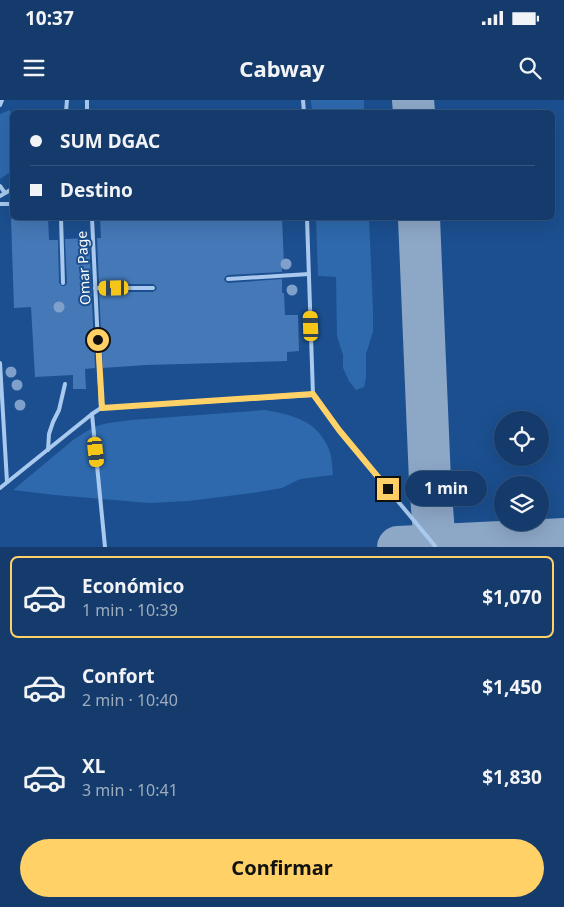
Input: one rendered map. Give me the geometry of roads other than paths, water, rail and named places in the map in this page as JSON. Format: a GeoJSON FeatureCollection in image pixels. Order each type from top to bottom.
{"type":"FeatureCollection","features":[{"type":"Feature","properties":{"kind":"lane"},"geometry":{"type":"LineString","coordinates":[[0,105],[2,100]]}},
{"type":"Feature","properties":{"kind":"lane"},"geometry":{"type":"LineString","coordinates":[[0,186],[5,193]]}},
{"type":"Feature","properties":{"kind":"lane"},"geometry":{"type":"LineString","coordinates":[[0,196],[10,190]]}},
{"type":"Feature","properties":{"kind":"lane"},"geometry":{"type":"LineString","coordinates":[[61,220],[63,283]]}},
{"type":"Feature","properties":{"kind":"lane","name":"Omar Page"},"geometry":{"type":"LineString","coordinates":[[92,220],[102,408]]}},
{"type":"Feature","properties":{"kind":"lane"},"geometry":{"type":"LineString","coordinates":[[307,220],[313,394],[339,430],[435,546]]}},
{"type":"Feature","properties":{"kind":"lane"},"geometry":{"type":"LineString","coordinates":[[228,279],[309,274]]}},
{"type":"Feature","properties":{"kind":"lane"},"geometry":{"type":"LineString","coordinates":[[95,288],[153,288]]}},
{"type":"Feature","properties":{"kind":"lane"},"geometry":{"type":"LineString","coordinates":[[0,364],[7,482]]}},
{"type":"Feature","properties":{"kind":"lane"},"geometry":{"type":"LineString","coordinates":[[48,450],[49,434],[59,410],[65,384]]}},
{"type":"Feature","properties":{"kind":"lane"},"geometry":{"type":"LineString","coordinates":[[0,488],[102,408],[313,394]]}},
{"type":"Feature","properties":{"kind":"lane"},"geometry":{"type":"LineString","coordinates":[[92,414],[105,547]]}}]}
